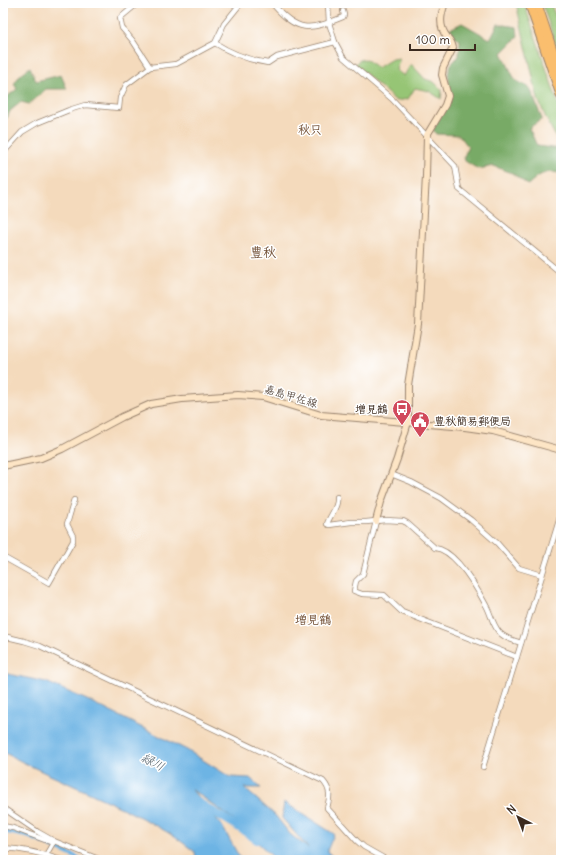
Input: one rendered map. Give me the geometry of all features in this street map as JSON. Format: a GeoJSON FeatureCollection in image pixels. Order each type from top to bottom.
{"type":"FeatureCollection","features":[{"type":"Feature","properties":{"kind":"highway"},"geometry":{"type":"LineString","coordinates":[[529,3],[561,96]]}},
{"type":"Feature","properties":{"kind":"highway"},"geometry":{"type":"LineString","coordinates":[[538,3],[561,75]]}},
{"type":"Feature","properties":{"kind":"main road"},"geometry":{"type":"LineString","coordinates":[[376,521],[408,422],[408,386],[418,324],[427,135],[445,105],[448,96],[442,75],[443,68],[453,48],[441,23],[442,10],[445,3]]}},
{"type":"Feature","properties":{"kind":"main road","name":"嘉島甲佐線"},"geometry":{"type":"LineString","coordinates":[[3,466],[41,458],[62,449],[150,404],[182,399],[238,395],[263,397],[321,414],[465,427],[493,431],[561,450]]}},
{"type":"Feature","properties":{"kind":"street"},"geometry":{"type":"LineString","coordinates":[[138,3],[120,18],[122,28],[133,41],[150,67]]}},
{"type":"Feature","properties":{"kind":"street"},"geometry":{"type":"LineString","coordinates":[[3,153],[22,132],[37,123],[68,110],[86,105],[119,108],[120,98],[126,85],[150,67],[176,64],[215,43],[224,24],[241,3]]}},
{"type":"Feature","properties":{"kind":"street"},"geometry":{"type":"LineString","coordinates":[[272,3],[280,13],[296,25],[304,27],[329,23],[343,17],[343,11]]}},
{"type":"Feature","properties":{"kind":"street"},"geometry":{"type":"LineString","coordinates":[[328,3],[329,23],[335,42],[343,57],[392,99],[455,166],[459,189],[561,274]]}},
{"type":"Feature","properties":{"kind":"street"},"geometry":{"type":"LineString","coordinates":[[215,43],[230,53],[252,61],[268,63],[277,57],[335,42]]}},
{"type":"Feature","properties":{"kind":"street"},"geometry":{"type":"LineString","coordinates":[[391,474],[441,498],[471,520],[497,543],[519,568],[542,575]]}},
{"type":"Feature","properties":{"kind":"street"},"geometry":{"type":"LineString","coordinates":[[337,497],[337,504],[328,521],[329,525],[352,522],[395,520],[407,523],[435,548],[439,548],[457,562],[472,580],[488,608],[496,628],[506,638],[521,643]]}},
{"type":"Feature","properties":{"kind":"street"},"geometry":{"type":"LineString","coordinates":[[3,557],[49,583],[73,541],[73,536],[67,524],[74,500]]}},
{"type":"Feature","properties":{"kind":"street"},"geometry":{"type":"LineString","coordinates":[[483,767],[561,514]]}},
{"type":"Feature","properties":{"kind":"street"},"geometry":{"type":"LineString","coordinates":[[376,521],[363,574],[356,581],[354,591],[362,594],[384,595],[402,612],[517,657]]}},
{"type":"Feature","properties":{"kind":"street"},"geometry":{"type":"LineString","coordinates":[[3,636],[40,646],[323,781],[328,787],[329,800],[327,808],[331,813],[364,847],[387,860]]}},
{"type":"Feature","properties":{"kind":"street"},"geometry":{"type":"LineString","coordinates":[[3,808],[53,842]]}},
{"type":"Feature","properties":{"kind":"street"},"geometry":{"type":"LineString","coordinates":[[3,826],[13,828],[101,860]]}},
{"type":"Feature","properties":{"kind":"street"},"geometry":{"type":"LineString","coordinates":[[46,855],[53,842]]}},
{"type":"Feature","properties":{"kind":"street"},"geometry":{"type":"LineString","coordinates":[[3,848],[23,849],[60,860]]}},
{"type":"Feature","properties":{"kind":"green space"},"geometry":{"type":"Polygon","coordinates":[[[516,3],[524,3],[561,112],[561,147],[538,99],[516,3]]]}},
{"type":"Feature","properties":{"kind":"green space"},"geometry":{"type":"Polygon","coordinates":[[[542,3],[550,3],[561,28],[561,61],[542,3]]]}},
{"type":"Feature","properties":{"kind":"green space"},"geometry":{"type":"Polygon","coordinates":[[[462,23],[490,39],[498,24],[517,27],[518,37],[502,53],[515,80],[530,88],[542,119],[529,128],[537,146],[561,149],[561,172],[542,174],[528,185],[512,173],[494,166],[478,169],[465,161],[464,157],[468,146],[459,135],[436,134],[433,130],[451,98],[448,74],[451,64],[459,56],[460,40],[446,31],[462,23]]]}},
{"type":"Feature","properties":{"kind":"green space"},"geometry":{"type":"Polygon","coordinates":[[[400,58],[396,70],[404,76],[411,64],[425,79],[434,82],[442,90],[441,99],[429,91],[415,88],[408,99],[396,101],[355,64],[360,60],[366,59],[377,68],[392,59],[400,58]]]}},
{"type":"Feature","properties":{"kind":"green space"},"geometry":{"type":"Polygon","coordinates":[[[30,67],[36,81],[61,75],[67,89],[46,89],[29,104],[21,102],[10,111],[7,118],[3,121],[3,100],[17,89],[14,84],[20,75],[30,67]]]}},
{"type":"Feature","properties":{"kind":"water"},"geometry":{"type":"Polygon","coordinates":[[[3,673],[46,682],[87,700],[187,750],[230,777],[250,778],[261,788],[244,788],[275,815],[290,834],[308,848],[282,818],[284,802],[334,834],[327,851],[336,860],[276,860],[234,820],[191,789],[221,824],[241,860],[196,860],[195,852],[171,834],[127,810],[3,752],[3,673]]]}},
{"type":"Feature","properties":{"kind":"waterway","name":"緑川"},"geometry":{"type":"LineString","coordinates":[[196,801],[257,840]]}},
{"type":"Feature","properties":{"kind":"waterway"},"geometry":{"type":"LineString","coordinates":[[3,831],[28,836],[83,860]]}},
{"type":"Feature","properties":{"kind":"place","name":"増見鶴"},"geometry":{"type":"Point","coordinates":[402,426]}},
{"type":"Feature","properties":{"kind":"place","name":"豊秋簡易郵便局"},"geometry":{"type":"Point","coordinates":[420,438]}},
{"type":"Feature","properties":{"kind":"district","name":"秋只"},"geometry":{"type":"Point","coordinates":[310,130]}},
{"type":"Feature","properties":{"kind":"district","name":"豊秋"},"geometry":{"type":"Point","coordinates":[263,252]}},
{"type":"Feature","properties":{"kind":"district","name":"増見鶴"},"geometry":{"type":"Point","coordinates":[313,620]}}]}
